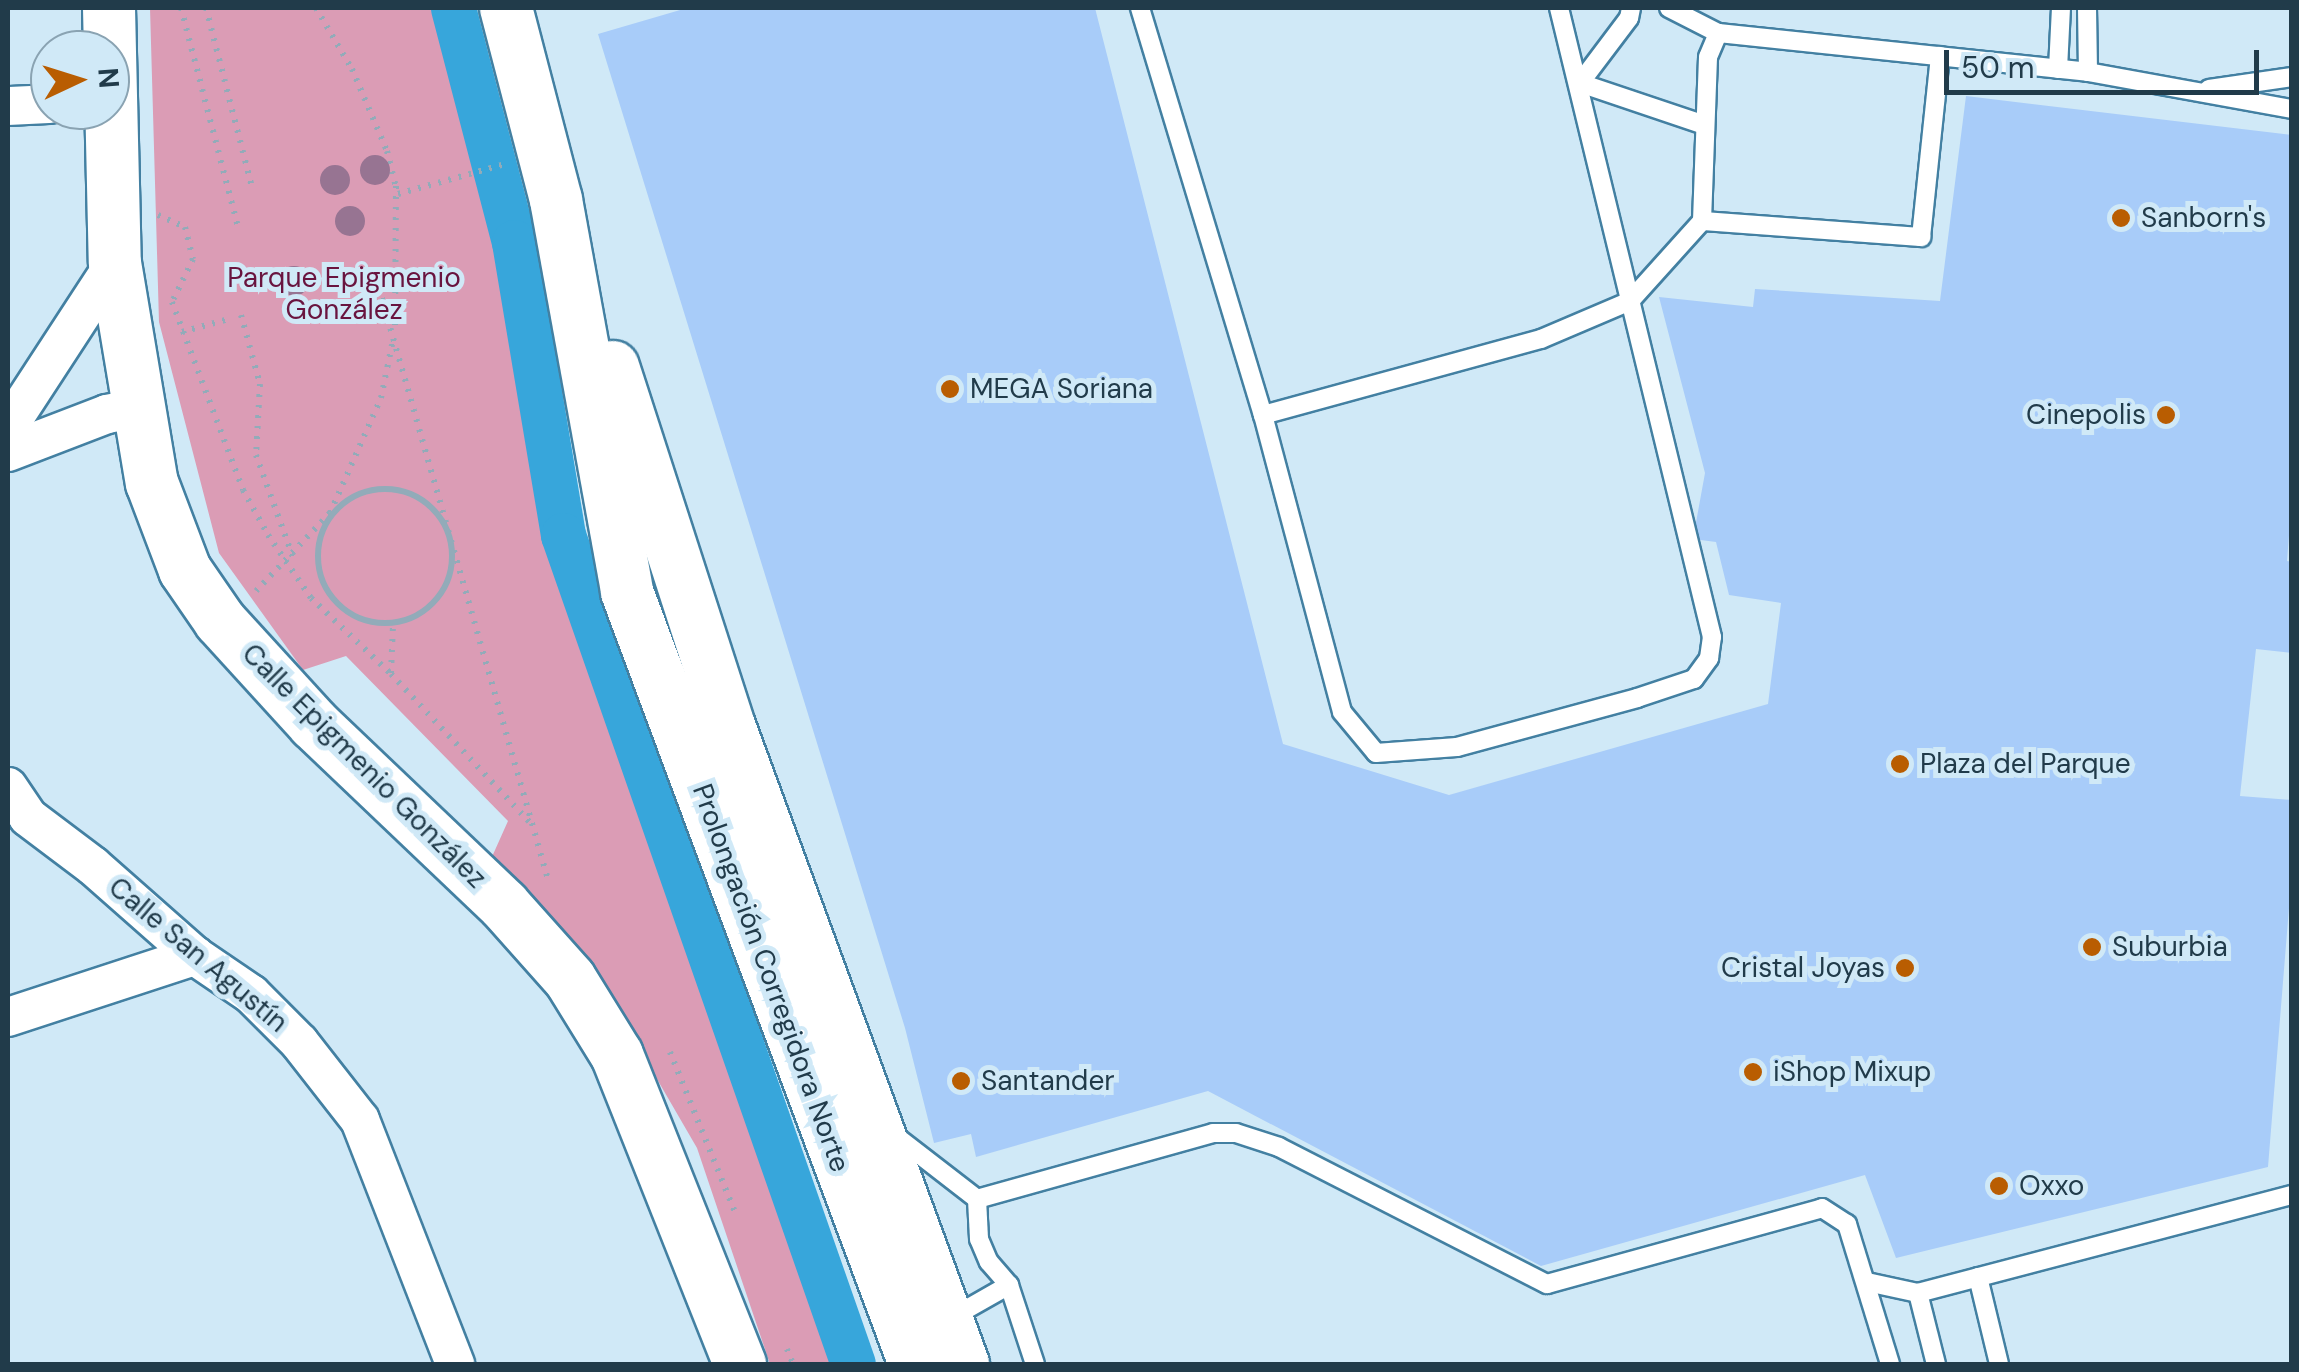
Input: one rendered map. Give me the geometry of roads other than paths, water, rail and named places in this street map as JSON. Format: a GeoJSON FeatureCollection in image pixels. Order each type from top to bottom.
{"type":"FeatureCollection","features":[{"type":"Feature","properties":{"kind":"main road"},"geometry":{"type":"LineString","coordinates":[[507,8],[556,200],[729,726],[955,1343]]}},
{"type":"Feature","properties":{"kind":"main road","name":"Calle Epigmenio González"},"geometry":{"type":"LineString","coordinates":[[112,130],[115,263],[138,408],[152,483],[185,570],[220,621],[314,724],[504,904],[570,980],[617,1055],[740,1364]]}},
{"type":"Feature","properties":{"kind":"main road","name":"Prolongación Corregidora Norte"},"geometry":{"type":"LineString","coordinates":[[556,200],[627,592],[916,1364]]}},
{"type":"Feature","properties":{"kind":"street"},"geometry":{"type":"LineString","coordinates":[[8,426],[115,263]]}},
{"type":"Feature","properties":{"kind":"street"},"geometry":{"type":"LineString","coordinates":[[8,452],[107,414],[138,408]]}},
{"type":"Feature","properties":{"kind":"street","name":"Calle San Agustín"},"geometry":{"type":"LineString","coordinates":[[8,787],[28,817],[94,866],[195,956],[251,994],[299,1042],[360,1120],[456,1364]]}},
{"type":"Feature","properties":{"kind":"street"},"geometry":{"type":"LineString","coordinates":[[8,1017],[195,956]]}},
{"type":"Feature","properties":{"kind":"lane"},"geometry":{"type":"LineString","coordinates":[[1140,8],[1263,414],[1342,712],[1376,753],[1457,746],[1694,679],[1709,658],[1712,637],[1559,8]]}},
{"type":"Feature","properties":{"kind":"lane"},"geometry":{"type":"LineString","coordinates":[[1580,84],[1629,18],[1631,8]]}},
{"type":"Feature","properties":{"kind":"lane"},"geometry":{"type":"LineString","coordinates":[[1669,8],[1718,33],[2088,72],[2292,108]]}},
{"type":"Feature","properties":{"kind":"lane"},"geometry":{"type":"LineString","coordinates":[[2058,69],[2061,8]]}},
{"type":"Feature","properties":{"kind":"lane"},"geometry":{"type":"LineString","coordinates":[[2087,8],[2088,72]]}},
{"type":"Feature","properties":{"kind":"lane"},"geometry":{"type":"LineString","coordinates":[[1263,414],[1541,339],[1630,301],[1702,222],[1708,57],[1718,33]]}},
{"type":"Feature","properties":{"kind":"lane"},"geometry":{"type":"LineString","coordinates":[[1702,222],[1915,240],[1924,228],[1940,56]]}},
{"type":"Feature","properties":{"kind":"lane"},"geometry":{"type":"LineString","coordinates":[[2198,92],[2292,77]]}},
{"type":"Feature","properties":{"kind":"lane"},"geometry":{"type":"LineString","coordinates":[[1580,84],[1705,125]]}},
{"type":"Feature","properties":{"kind":"lane"},"geometry":{"type":"LineString","coordinates":[[870,1115],[977,1199],[979,1238],[988,1262],[1009,1285],[1035,1364]]}},
{"type":"Feature","properties":{"kind":"lane"},"geometry":{"type":"LineString","coordinates":[[977,1199],[1213,1133],[1236,1132],[1278,1147],[1547,1284],[1822,1208],[1847,1224],[1890,1364]]}},
{"type":"Feature","properties":{"kind":"lane"},"geometry":{"type":"LineString","coordinates":[[1867,1282],[1918,1293],[2292,1196]]}},
{"type":"Feature","properties":{"kind":"lane"},"geometry":{"type":"LineString","coordinates":[[1978,1277],[1999,1364]]}},
{"type":"Feature","properties":{"kind":"lane"},"geometry":{"type":"LineString","coordinates":[[955,1343],[1009,1285]]}},
{"type":"Feature","properties":{"kind":"lane"},"geometry":{"type":"LineString","coordinates":[[1918,1293],[1936,1364]]}},
{"type":"Feature","properties":{"kind":"waterway"},"geometry":{"type":"LineString","coordinates":[[453,8],[514,242],[563,535],[853,1364]]}},
{"type":"Feature","properties":{"kind":"place","name":"Sanborn's"},"geometry":{"type":"Point","coordinates":[2121,218]}},
{"type":"Feature","properties":{"kind":"place","name":"MEGA Soriana"},"geometry":{"type":"Point","coordinates":[950,389]}},
{"type":"Feature","properties":{"kind":"place","name":"Cinepolis"},"geometry":{"type":"Point","coordinates":[2166,415]}},
{"type":"Feature","properties":{"kind":"place","name":"Plaza del Parque"},"geometry":{"type":"Point","coordinates":[1900,764]}},
{"type":"Feature","properties":{"kind":"place","name":"Suburbia"},"geometry":{"type":"Point","coordinates":[2092,947]}},
{"type":"Feature","properties":{"kind":"place","name":"Cristal Joyas"},"geometry":{"type":"Point","coordinates":[1905,968]}},
{"type":"Feature","properties":{"kind":"place","name":"iShop Mixup"},"geometry":{"type":"Point","coordinates":[1753,1072]}},
{"type":"Feature","properties":{"kind":"place","name":"Santander"},"geometry":{"type":"Point","coordinates":[961,1081]}},
{"type":"Feature","properties":{"kind":"place","name":"Oxxo"},"geometry":{"type":"Point","coordinates":[1999,1186]}},
{"type":"Feature","properties":{"kind":"park label","name":"Parque Epigmenio González"},"geometry":{"type":"Point","coordinates":[344,294]}}]}
